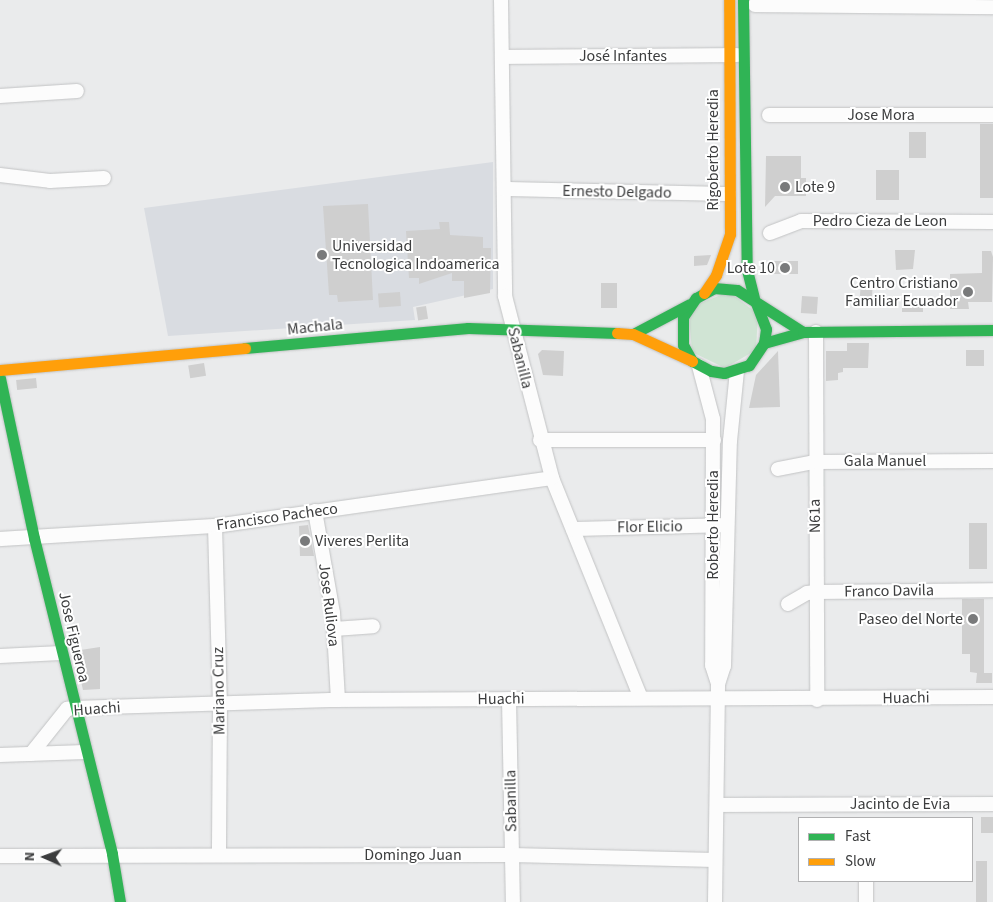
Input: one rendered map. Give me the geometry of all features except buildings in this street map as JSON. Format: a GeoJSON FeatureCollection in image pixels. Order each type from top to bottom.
{"type":"FeatureCollection","features":[{"type":"Feature","properties":{"kind":"main road","name":"Rigoberto Heredia"},"geometry":{"type":"LineString","coordinates":[[690,304],[704,292],[716,274],[728,244],[730,0]]}},
{"type":"Feature","properties":{"kind":"main road","name":"Rigoberto Heredia"},"geometry":{"type":"LineString","coordinates":[[749,3],[744,55],[747,270],[755,300],[766,329],[764,343]]}},
{"type":"Feature","properties":{"kind":"main road"},"geometry":{"type":"LineString","coordinates":[[704,292],[726,287],[755,300],[809,332]]}},
{"type":"Feature","properties":{"kind":"main road"},"geometry":{"type":"LineString","coordinates":[[690,304],[681,330],[683,345],[696,363],[711,371],[737,371],[758,355],[764,343],[809,332],[993,330]]}},
{"type":"Feature","properties":{"kind":"main road","name":"Machala"},"geometry":{"type":"LineString","coordinates":[[633,334],[690,304]]}},
{"type":"Feature","properties":{"kind":"main road","name":"Machala"},"geometry":{"type":"LineString","coordinates":[[0,370],[468,328],[633,334],[696,363]]}},
{"type":"Feature","properties":{"kind":"main road","name":"Jose Figueroa"},"geometry":{"type":"LineString","coordinates":[[0,378],[61,653],[112,854],[120,902]]}},
{"type":"Feature","properties":{"kind":"street","name":"Sabanilla"},"geometry":{"type":"LineString","coordinates":[[501,0],[505,296],[540,440],[552,478],[640,696]]}},
{"type":"Feature","properties":{"kind":"street"},"geometry":{"type":"LineString","coordinates":[[749,3],[993,6]]}},
{"type":"Feature","properties":{"kind":"street","name":"José Infantes"},"geometry":{"type":"LineString","coordinates":[[503,57],[744,55]]}},
{"type":"Feature","properties":{"kind":"street"},"geometry":{"type":"LineString","coordinates":[[0,96],[77,91]]}},
{"type":"Feature","properties":{"kind":"street","name":"Jose Mora"},"geometry":{"type":"LineString","coordinates":[[769,115],[993,115]]}},
{"type":"Feature","properties":{"kind":"street"},"geometry":{"type":"LineString","coordinates":[[0,174],[50,181],[104,178]]}},
{"type":"Feature","properties":{"kind":"street","name":"Ernesto Delgado"},"geometry":{"type":"LineString","coordinates":[[504,189],[729,194]]}},
{"type":"Feature","properties":{"kind":"street","name":"Pedro Cieza de Leon"},"geometry":{"type":"LineString","coordinates":[[770,233],[802,221],[993,222]]}},
{"type":"Feature","properties":{"kind":"street","name":"N61a"},"geometry":{"type":"LineString","coordinates":[[809,332],[814,462],[816,700]]}},
{"type":"Feature","properties":{"kind":"street","name":"Roberto Heredia"},"geometry":{"type":"LineString","coordinates":[[696,363],[713,419],[720,525]]}},
{"type":"Feature","properties":{"kind":"street","name":"Roberto Heredia"},"geometry":{"type":"LineString","coordinates":[[715,902],[718,691],[712,665],[720,525],[737,371]]}},
{"type":"Feature","properties":{"kind":"street"},"geometry":{"type":"LineString","coordinates":[[540,440],[714,440]]}},
{"type":"Feature","properties":{"kind":"street","name":"Gala Manuel"},"geometry":{"type":"LineString","coordinates":[[778,469],[814,462],[993,461]]}},
{"type":"Feature","properties":{"kind":"street","name":"Francisco Pacheco"},"geometry":{"type":"LineString","coordinates":[[0,539],[216,526],[552,478]]}},
{"type":"Feature","properties":{"kind":"street","name":"Jose Ruliova"},"geometry":{"type":"LineString","coordinates":[[315,511],[334,629],[338,700]]}},
{"type":"Feature","properties":{"kind":"street","name":"Flor Elicio"},"geometry":{"type":"LineString","coordinates":[[573,529],[720,525]]}},
{"type":"Feature","properties":{"kind":"street","name":"Mariano Cruz"},"geometry":{"type":"LineString","coordinates":[[216,526],[220,704],[219,856]]}},
{"type":"Feature","properties":{"kind":"street","name":"Franco Davila"},"geometry":{"type":"LineString","coordinates":[[788,604],[807,594],[816,592],[993,590]]}},
{"type":"Feature","properties":{"kind":"street"},"geometry":{"type":"LineString","coordinates":[[334,629],[374,626]]}},
{"type":"Feature","properties":{"kind":"street"},"geometry":{"type":"LineString","coordinates":[[0,656],[61,653]]}},
{"type":"Feature","properties":{"kind":"street","name":"Huachi"},"geometry":{"type":"LineString","coordinates":[[31,754],[67,709],[74,708],[338,700],[640,696],[718,691],[816,700],[993,697]]}},
{"type":"Feature","properties":{"kind":"street","name":"Sabanilla"},"geometry":{"type":"LineString","coordinates":[[509,699],[513,902]]}},
{"type":"Feature","properties":{"kind":"street"},"geometry":{"type":"LineString","coordinates":[[0,755],[86,752]]}},
{"type":"Feature","properties":{"kind":"street","name":"Jacinto de Evia"},"geometry":{"type":"LineString","coordinates":[[717,805],[993,804]]}},
{"type":"Feature","properties":{"kind":"street","name":"Domingo Juan"},"geometry":{"type":"LineString","coordinates":[[0,856],[112,854],[219,856],[512,855],[715,860]]}},
{"type":"Feature","properties":{"kind":"street"},"geometry":{"type":"LineString","coordinates":[[866,882],[866,902]]}},
{"type":"Feature","properties":{"kind":"shaded area","name":"Universidad Tecnologica Indoamerica"},"geometry":{"type":"Polygon","coordinates":[[[493,162],[493,289],[413,307],[415,320],[168,336],[144,208],[493,162]]]}},
{"type":"Feature","properties":{"kind":"green space"},"geometry":{"type":"Polygon","coordinates":[[[729,292],[758,314],[756,350],[725,368],[692,352],[689,316],[695,305],[729,292]]]}},
{"type":"Feature","properties":{"kind":"traffic: fast"},"geometry":{"type":"LineString","coordinates":[[743,0],[747,270],[754,298]]}},
{"type":"Feature","properties":{"kind":"traffic: fast"},"geometry":{"type":"LineString","coordinates":[[756,303],[766,329],[764,343],[749,365],[724,373],[711,371],[692,361],[683,345],[683,317],[696,298],[714,288],[737,290],[803,332]]}},
{"type":"Feature","properties":{"kind":"traffic: fast"},"geometry":{"type":"LineString","coordinates":[[633,334],[690,304]]}},
{"type":"Feature","properties":{"kind":"traffic: fast"},"geometry":{"type":"LineString","coordinates":[[245,348],[468,328],[617,333]]}},
{"type":"Feature","properties":{"kind":"traffic: fast"},"geometry":{"type":"LineString","coordinates":[[764,343],[803,332],[993,330]]}},
{"type":"Feature","properties":{"kind":"traffic: fast"},"geometry":{"type":"LineString","coordinates":[[0,378],[34,538],[112,854],[120,902]]}},
{"type":"Feature","properties":{"kind":"traffic: slow"},"geometry":{"type":"LineString","coordinates":[[704,293],[716,275],[730,234],[729,0]]}},
{"type":"Feature","properties":{"kind":"traffic: slow"},"geometry":{"type":"LineString","coordinates":[[617,333],[633,334],[692,361]]}},
{"type":"Feature","properties":{"kind":"traffic: slow"},"geometry":{"type":"LineString","coordinates":[[0,370],[245,348]]}},
{"type":"Feature","properties":{"kind":"place","name":"Lote 9"},"geometry":{"type":"Point","coordinates":[785,187]}},
{"type":"Feature","properties":{"kind":"place","name":"Universidad Tecnologica Indoamerica"},"geometry":{"type":"Point","coordinates":[322,255]}},
{"type":"Feature","properties":{"kind":"place","name":"Lote 10"},"geometry":{"type":"Point","coordinates":[785,268]}},
{"type":"Feature","properties":{"kind":"place","name":"Centro Cristiano Familiar Ecuador"},"geometry":{"type":"Point","coordinates":[968,292]}},
{"type":"Feature","properties":{"kind":"place","name":"Viveres Perlita"},"geometry":{"type":"Point","coordinates":[305,541]}},
{"type":"Feature","properties":{"kind":"place","name":"Paseo del Norte"},"geometry":{"type":"Point","coordinates":[973,619]}}]}
